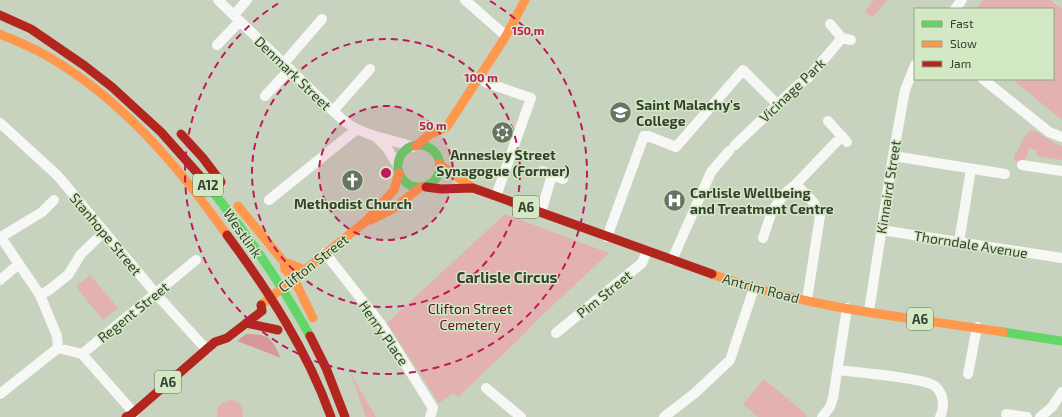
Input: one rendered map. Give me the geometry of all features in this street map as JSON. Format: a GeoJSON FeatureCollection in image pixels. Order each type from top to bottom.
{"type":"FeatureCollection","features":[{"type":"Feature","properties":{"kind":"main road"},"geometry":{"type":"LineString","coordinates":[[439,161],[440,145],[444,128],[506,36],[525,0]]}},
{"type":"Feature","properties":{"kind":"main road","name":"Westlink"},"geometry":{"type":"LineString","coordinates":[[0,15],[26,27],[80,61],[138,108],[193,166],[260,255],[293,305],[322,358],[337,392],[345,417]]}},
{"type":"Feature","properties":{"kind":"main road"},"geometry":{"type":"LineString","coordinates":[[26,27],[59,37]]}},
{"type":"Feature","properties":{"kind":"main road","name":"Westlink"},"geometry":{"type":"LineString","coordinates":[[0,34],[50,58],[98,92],[143,132],[169,159],[190,185],[261,282],[293,333],[316,378],[331,417]]}},
{"type":"Feature","properties":{"kind":"main road"},"geometry":{"type":"LineString","coordinates":[[16,41],[48,68]]}},
{"type":"Feature","properties":{"kind":"main road"},"geometry":{"type":"LineString","coordinates":[[174,127],[203,158],[224,187]]}},
{"type":"Feature","properties":{"kind":"main road"},"geometry":{"type":"LineString","coordinates":[[414,146],[429,135],[444,128]]}},
{"type":"Feature","properties":{"kind":"main road","name":"A6"},"geometry":{"type":"LineString","coordinates":[[414,146],[426,147],[435,154],[439,161],[437,176],[434,181],[424,187],[414,187],[408,184],[403,179],[399,170],[399,160],[402,154],[407,149],[414,146]]}},
{"type":"Feature","properties":{"kind":"main road","name":"Antrim Road"},"geometry":{"type":"LineString","coordinates":[[439,161],[473,188],[725,279],[754,288],[847,308],[1062,341]]}},
{"type":"Feature","properties":{"kind":"main road","name":"Clifton Street"},"geometry":{"type":"LineString","coordinates":[[250,307],[294,279],[365,222],[394,190],[399,170]]}},
{"type":"Feature","properties":{"kind":"main road","name":"Antrim Road"},"geometry":{"type":"LineString","coordinates":[[424,187],[441,189],[473,188]]}},
{"type":"Feature","properties":{"kind":"main road","name":"Clifton Street"},"geometry":{"type":"LineString","coordinates":[[365,222],[391,210],[424,187]]}},
{"type":"Feature","properties":{"kind":"main road"},"geometry":{"type":"LineString","coordinates":[[233,199],[284,262],[285,269],[294,279],[317,325]]}},
{"type":"Feature","properties":{"kind":"main road"},"geometry":{"type":"LineString","coordinates":[[284,262],[305,270]]}},
{"type":"Feature","properties":{"kind":"main road"},"geometry":{"type":"LineString","coordinates":[[246,323],[279,333],[259,302]]}},
{"type":"Feature","properties":{"kind":"main road","name":"Clifton Street"},"geometry":{"type":"LineString","coordinates":[[130,415],[206,349],[215,342],[227,338],[262,311],[259,302]]}},
{"type":"Feature","properties":{"kind":"main road","name":"Clifton Street"},"geometry":{"type":"LineString","coordinates":[[215,342],[221,329]]}},
{"type":"Feature","properties":{"kind":"street","name":"Denmark Street"},"geometry":{"type":"LineString","coordinates":[[218,0],[347,124],[375,136],[396,140],[414,146]]}},
{"type":"Feature","properties":{"kind":"street"},"geometry":{"type":"LineString","coordinates":[[217,44],[237,18],[247,0]]}},
{"type":"Feature","properties":{"kind":"street"},"geometry":{"type":"LineString","coordinates":[[465,0],[506,36]]}},
{"type":"Feature","properties":{"kind":"street"},"geometry":{"type":"LineString","coordinates":[[956,8],[962,0]]}},
{"type":"Feature","properties":{"kind":"street"},"geometry":{"type":"LineString","coordinates":[[265,96],[322,19]]}},
{"type":"Feature","properties":{"kind":"street","name":"Vicinage Park"},"geometry":{"type":"LineString","coordinates":[[672,260],[711,172],[732,148],[798,85],[808,78],[847,39],[830,24]]}},
{"type":"Feature","properties":{"kind":"street","name":"Kinnaird Street"},"geometry":{"type":"LineString","coordinates":[[869,311],[893,156],[905,90],[914,68]]}},
{"type":"Feature","properties":{"kind":"street"},"geometry":{"type":"LineString","coordinates":[[333,111],[370,69]]}},
{"type":"Feature","properties":{"kind":"street"},"geometry":{"type":"LineString","coordinates":[[607,237],[644,136],[648,136],[676,147],[743,70],[778,105]]}},
{"type":"Feature","properties":{"kind":"street"},"geometry":{"type":"LineString","coordinates":[[479,77],[487,83],[531,98],[496,196]]}},
{"type":"Feature","properties":{"kind":"street"},"geometry":{"type":"LineString","coordinates":[[984,80],[1049,132],[1062,137]]}},
{"type":"Feature","properties":{"kind":"street"},"geometry":{"type":"LineString","coordinates":[[763,238],[772,211],[785,193],[844,139],[828,121]]}},
{"type":"Feature","properties":{"kind":"street","name":"Stanhope Street"},"geometry":{"type":"LineString","coordinates":[[0,123],[58,176],[156,294],[206,349]]}},
{"type":"Feature","properties":{"kind":"street"},"geometry":{"type":"LineString","coordinates":[[269,200],[357,129]]}},
{"type":"Feature","properties":{"kind":"street","name":"Denmark Street"},"geometry":{"type":"LineString","coordinates":[[375,136],[387,148],[399,170]]}},
{"type":"Feature","properties":{"kind":"street"},"geometry":{"type":"LineString","coordinates":[[893,156],[1005,174]]}},
{"type":"Feature","properties":{"kind":"street"},"geometry":{"type":"LineString","coordinates":[[1022,165],[1062,172]]}},
{"type":"Feature","properties":{"kind":"street"},"geometry":{"type":"LineString","coordinates":[[959,242],[970,169]]}},
{"type":"Feature","properties":{"kind":"street"},"geometry":{"type":"LineString","coordinates":[[542,171],[563,179]]}},
{"type":"Feature","properties":{"kind":"street"},"geometry":{"type":"LineString","coordinates":[[541,212],[552,175]]}},
{"type":"Feature","properties":{"kind":"street"},"geometry":{"type":"LineString","coordinates":[[796,184],[814,203],[820,216],[806,300]]}},
{"type":"Feature","properties":{"kind":"street"},"geometry":{"type":"LineString","coordinates":[[54,200],[42,212],[1,236],[40,295],[62,350]]}},
{"type":"Feature","properties":{"kind":"street","name":"Thorndale Avenue"},"geometry":{"type":"LineString","coordinates":[[881,230],[1062,258]]}},
{"type":"Feature","properties":{"kind":"street"},"geometry":{"type":"LineString","coordinates":[[40,295],[50,290],[68,275],[81,254],[104,232]]}},
{"type":"Feature","properties":{"kind":"street","name":"Pim Street"},"geometry":{"type":"LineString","coordinates":[[556,333],[642,263],[647,251]]}},
{"type":"Feature","properties":{"kind":"street","name":"Henry Place"},"geometry":{"type":"LineString","coordinates":[[325,253],[380,323],[433,408],[430,417]]}},
{"type":"Feature","properties":{"kind":"street","name":"Regent Street"},"geometry":{"type":"LineString","coordinates":[[82,354],[196,260]]}},
{"type":"Feature","properties":{"kind":"street"},"geometry":{"type":"LineString","coordinates":[[0,280],[19,264]]}},
{"type":"Feature","properties":{"kind":"street"},"geometry":{"type":"LineString","coordinates":[[664,417],[695,393],[730,360],[754,288]]}},
{"type":"Feature","properties":{"kind":"street"},"geometry":{"type":"LineString","coordinates":[[822,417],[830,407],[831,403],[838,370],[847,308]]}},
{"type":"Feature","properties":{"kind":"street"},"geometry":{"type":"LineString","coordinates":[[968,374],[977,328]]}},
{"type":"Feature","properties":{"kind":"street"},"geometry":{"type":"LineString","coordinates":[[0,394],[62,350],[82,354],[130,415]]}},
{"type":"Feature","properties":{"kind":"street"},"geometry":{"type":"LineString","coordinates":[[838,370],[920,381],[934,386],[942,395],[943,407],[940,417]]}},
{"type":"Feature","properties":{"kind":"street"},"geometry":{"type":"LineString","coordinates":[[486,388],[522,417]]}},
{"type":"Feature","properties":{"kind":"street"},"geometry":{"type":"LineString","coordinates":[[1040,417],[1052,406],[1062,392]]}},
{"type":"Feature","properties":{"kind":"street"},"geometry":{"type":"LineString","coordinates":[[1006,414],[1027,417]]}},
{"type":"Feature","properties":{"kind":"green space"},"geometry":{"type":"Polygon","coordinates":[[[874,0],[888,0],[872,18],[865,11],[874,0]]]}},
{"type":"Feature","properties":{"kind":"green space"},"geometry":{"type":"Polygon","coordinates":[[[983,0],[1050,0],[1062,9],[1062,120],[1013,80],[1054,80],[1054,8],[977,8],[983,0]]]}},
{"type":"Feature","properties":{"kind":"green space"},"geometry":{"type":"Polygon","coordinates":[[[1030,130],[1038,132],[1062,146],[1062,160],[1037,156],[1036,150],[1029,148],[1027,157],[1023,161],[1014,161],[1015,153],[1030,130]]]}},
{"type":"Feature","properties":{"kind":"green space","name":"Clifton Street Cemetery"},"geometry":{"type":"Polygon","coordinates":[[[505,214],[609,253],[458,397],[453,393],[439,403],[387,323],[505,214]]]}},
{"type":"Feature","properties":{"kind":"green space"},"geometry":{"type":"Polygon","coordinates":[[[90,275],[118,308],[103,320],[76,287],[90,275]]]}},
{"type":"Feature","properties":{"kind":"green space"},"geometry":{"type":"Polygon","coordinates":[[[350,372],[376,417],[366,417],[350,372]]]}},
{"type":"Feature","properties":{"kind":"green space"},"geometry":{"type":"Polygon","coordinates":[[[764,379],[807,415],[806,417],[758,417],[743,404],[764,379]]]}},
{"type":"Feature","properties":{"kind":"green space"},"geometry":{"type":"Polygon","coordinates":[[[229,400],[236,401],[242,407],[243,417],[217,417],[219,406],[223,402],[229,400]]]}},
{"type":"Feature","properties":{"kind":"shaded area"},"geometry":{"type":"Polygon","coordinates":[[[246,334],[260,335],[269,338],[281,358],[237,341],[246,334]]]}},
{"type":"Feature","properties":{"kind":"traffic: fast"},"geometry":{"type":"LineString","coordinates":[[419,145],[434,151],[440,166],[434,181],[419,187],[404,181],[398,166],[404,151],[419,145]]}},
{"type":"Feature","properties":{"kind":"traffic: fast"},"geometry":{"type":"LineString","coordinates":[[200,176],[259,253],[286,294],[310,336]]}},
{"type":"Feature","properties":{"kind":"traffic: fast"},"geometry":{"type":"LineString","coordinates":[[1003,332],[1062,341]]}},
{"type":"Feature","properties":{"kind":"traffic: slow"},"geometry":{"type":"LineString","coordinates":[[416,146],[429,135],[445,128],[448,125],[506,36],[525,0]]}},
{"type":"Feature","properties":{"kind":"traffic: slow"},"geometry":{"type":"LineString","coordinates":[[0,34],[24,44],[74,73],[100,92],[124,113],[168,159],[189,184],[227,235]]}},
{"type":"Feature","properties":{"kind":"traffic: slow"},"geometry":{"type":"LineString","coordinates":[[439,164],[473,188]]}},
{"type":"Feature","properties":{"kind":"traffic: slow"},"geometry":{"type":"LineString","coordinates":[[261,305],[365,222],[394,190],[399,173]]}},
{"type":"Feature","properties":{"kind":"traffic: slow"},"geometry":{"type":"LineString","coordinates":[[371,220],[391,210],[421,187]]}},
{"type":"Feature","properties":{"kind":"traffic: slow"},"geometry":{"type":"LineString","coordinates":[[238,206],[284,262],[285,269],[294,279],[313,318]]}},
{"type":"Feature","properties":{"kind":"traffic: slow"},"geometry":{"type":"LineString","coordinates":[[284,262],[305,270]]}},
{"type":"Feature","properties":{"kind":"traffic: slow"},"geometry":{"type":"LineString","coordinates":[[712,274],[747,286],[819,303],[893,316],[1003,332]]}},
{"type":"Feature","properties":{"kind":"traffic: jam"},"geometry":{"type":"LineString","coordinates":[[0,15],[31,29],[85,66],[112,87],[161,132],[200,176]]}},
{"type":"Feature","properties":{"kind":"traffic: jam"},"geometry":{"type":"LineString","coordinates":[[181,134],[203,158],[221,182]]}},
{"type":"Feature","properties":{"kind":"traffic: jam"},"geometry":{"type":"LineString","coordinates":[[426,187],[441,189],[473,188],[712,274]]}},
{"type":"Feature","properties":{"kind":"traffic: jam"},"geometry":{"type":"LineString","coordinates":[[227,235],[258,278],[286,322],[311,368],[331,417]]}},
{"type":"Feature","properties":{"kind":"traffic: jam"},"geometry":{"type":"LineString","coordinates":[[126,417],[131,415],[215,342],[227,338],[262,311],[261,305]]}},
{"type":"Feature","properties":{"kind":"traffic: jam"},"geometry":{"type":"LineString","coordinates":[[246,323],[278,330]]}},
{"type":"Feature","properties":{"kind":"traffic: jam"},"geometry":{"type":"LineString","coordinates":[[310,336],[326,368],[345,417]]}},
{"type":"Feature","properties":{"kind":"place","name":"Saint Malachy's College"},"geometry":{"type":"Point","coordinates":[621,112]}},
{"type":"Feature","properties":{"kind":"place","name":"Annesley Street Synagogue (Former)"},"geometry":{"type":"Point","coordinates":[503,132]}},
{"type":"Feature","properties":{"kind":"place","name":"Methodist Church"},"geometry":{"type":"Point","coordinates":[353,181]}},
{"type":"Feature","properties":{"kind":"place","name":"Carlisle Wellbeing and Treatment Centre"},"geometry":{"type":"Point","coordinates":[675,200]}},
{"type":"Feature","properties":{"kind":"district","name":"Carlisle Circus"},"geometry":{"type":"Point","coordinates":[507,277]}}]}
